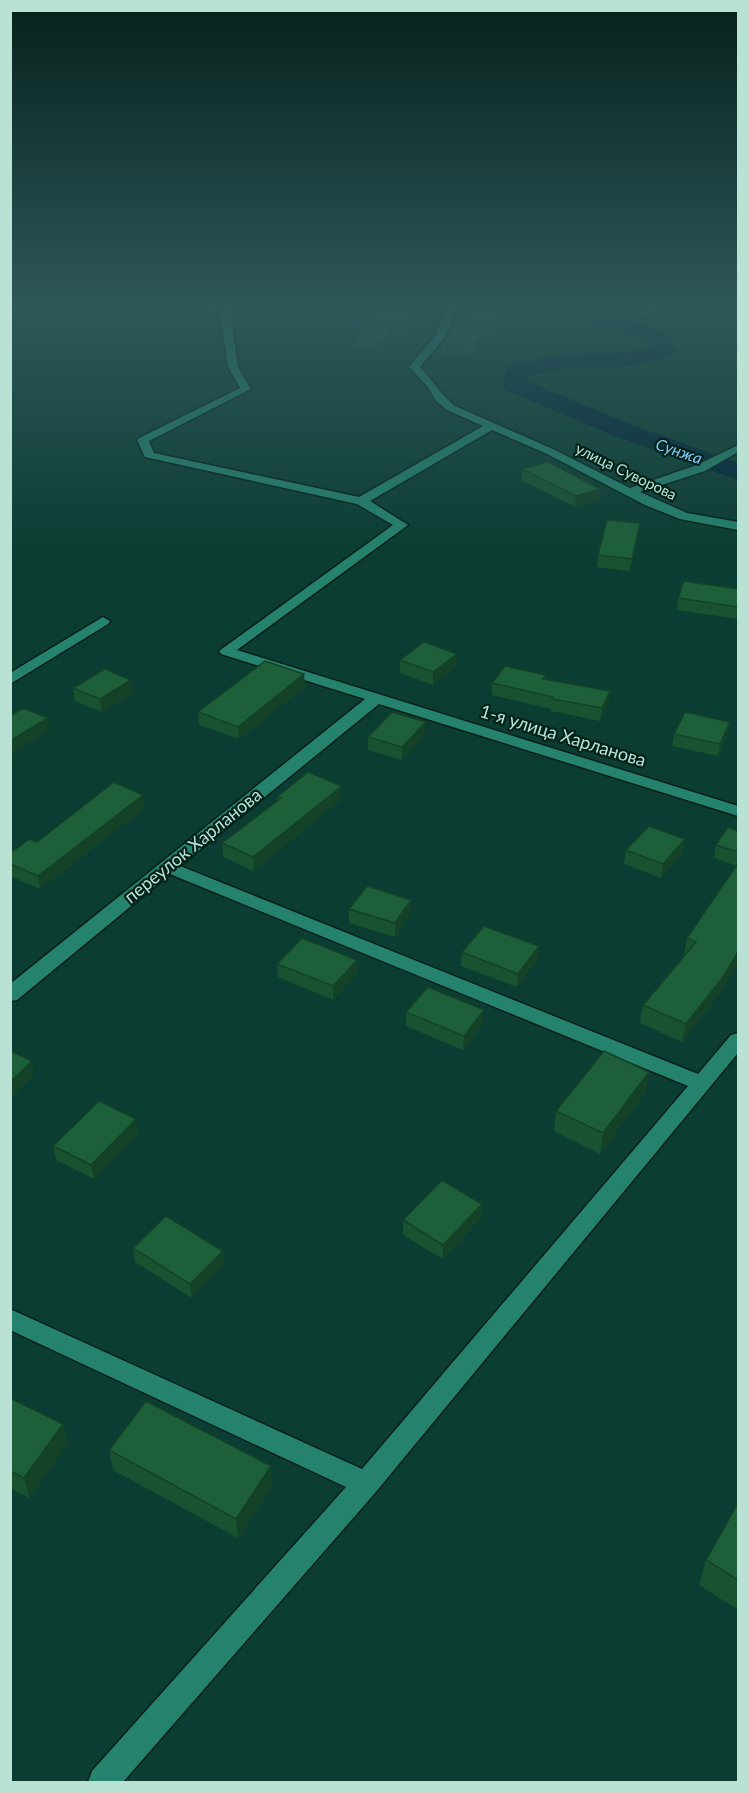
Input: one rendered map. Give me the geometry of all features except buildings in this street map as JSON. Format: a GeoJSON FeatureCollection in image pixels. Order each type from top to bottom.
{"type":"FeatureCollection","features":[{"type":"Feature","properties":{"kind":"street"},"geometry":{"type":"LineString","coordinates":[[246,389],[143,440],[148,455],[361,501],[491,426]]}},
{"type":"Feature","properties":{"kind":"street","name":"улица Суворова"},"geometry":{"type":"LineString","coordinates":[[434,389],[440,399],[451,408],[549,451],[629,492],[684,516],[738,526]]}},
{"type":"Feature","properties":{"kind":"street"},"geometry":{"type":"LineString","coordinates":[[629,492],[701,468],[738,447]]}},
{"type":"Feature","properties":{"kind":"street","name":"1-я улица Харланова"},"geometry":{"type":"LineString","coordinates":[[361,501],[402,525],[226,651],[738,811]]}},
{"type":"Feature","properties":{"kind":"street"},"geometry":{"type":"LineString","coordinates":[[10,680],[103,621]]}},
{"type":"Feature","properties":{"kind":"street","name":"переулок Харланова"},"geometry":{"type":"LineString","coordinates":[[10,995],[376,698]]}},
{"type":"Feature","properties":{"kind":"street"},"geometry":{"type":"LineString","coordinates":[[168,867],[703,1084]]}},
{"type":"Feature","properties":{"kind":"street"},"geometry":{"type":"LineString","coordinates":[[104,1782],[366,1484],[738,1040]]}},
{"type":"Feature","properties":{"kind":"street"},"geometry":{"type":"LineString","coordinates":[[10,1319],[366,1484]]}},
{"type":"Feature","properties":{"kind":"waterway","name":"Сунжа"},"geometry":{"type":"LineString","coordinates":[[523,389],[626,432],[738,472]]}}]}
